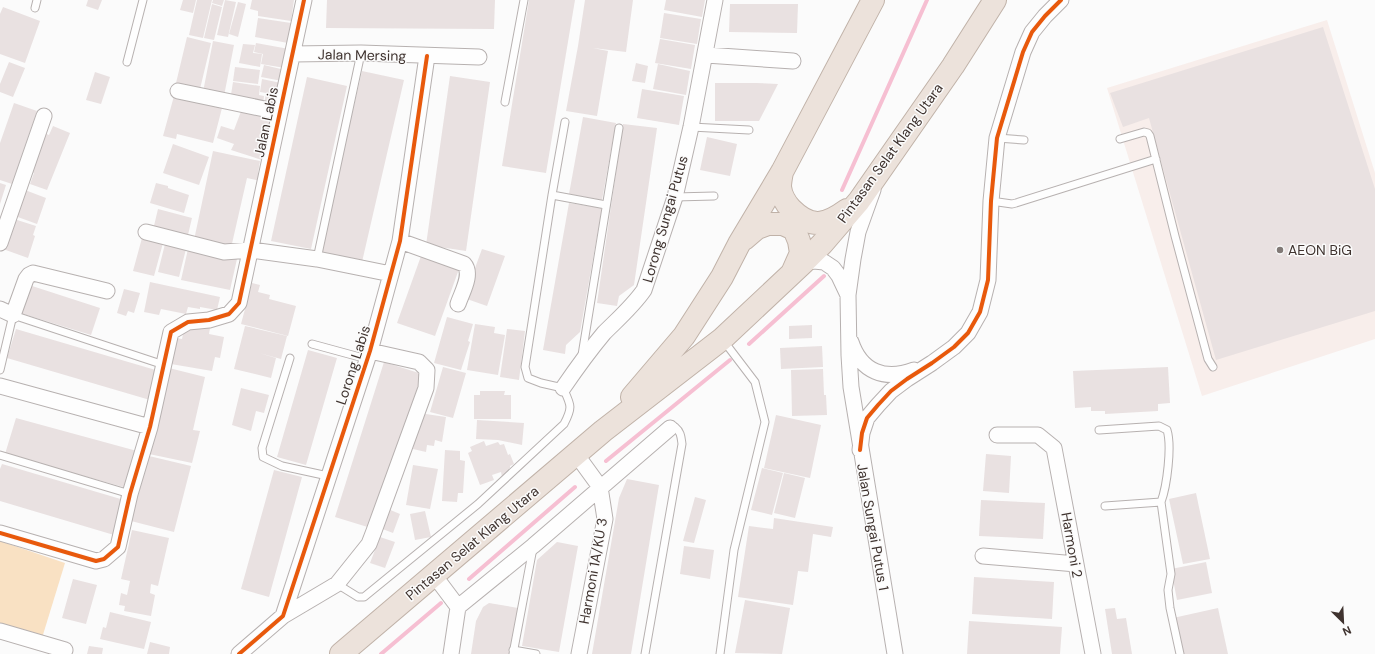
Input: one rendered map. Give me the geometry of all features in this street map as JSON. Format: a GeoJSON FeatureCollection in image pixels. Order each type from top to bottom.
{"type":"FeatureCollection","features":[{"type":"Feature","properties":{"kind":"highway","name":"Pintasan Selat Klang Utara"},"geometry":{"type":"LineString","coordinates":[[603,431],[684,336],[722,277],[739,244],[782,172],[873,0]]}},
{"type":"Feature","properties":{"kind":"highway","name":"Pintasan Selat Klang Utara"},"geometry":{"type":"LineString","coordinates":[[341,654],[603,431],[722,338],[822,244],[859,201],[953,66],[996,0]]}},
{"type":"Feature","properties":{"kind":"highway"},"geometry":{"type":"LineString","coordinates":[[782,172],[780,188],[786,204],[797,215],[810,223],[834,219],[859,201]]}},
{"type":"Feature","properties":{"kind":"highway"},"geometry":{"type":"LineString","coordinates":[[739,244],[757,228],[768,224],[783,224],[794,229],[799,241],[801,253],[798,267]]}},
{"type":"Feature","properties":{"kind":"street","name":"Jalan Labis"},"geometry":{"type":"LineString","coordinates":[[0,533],[96,561],[104,559],[118,547],[130,494],[150,427],[171,332],[188,322],[209,320],[229,314],[239,303],[304,0]]}},
{"type":"Feature","properties":{"kind":"street","name":"Lorong Sungai Putus"},"geometry":{"type":"LineString","coordinates":[[563,388],[582,360],[605,333],[636,301],[644,290],[675,197],[706,55],[716,0]]}},
{"type":"Feature","properties":{"kind":"street"},"geometry":{"type":"LineString","coordinates":[[860,450],[862,433],[867,418],[878,405],[891,391],[907,379],[954,348],[968,333],[980,312],[988,280],[991,201],[997,138],[1026,45],[1032,32],[1061,0]]}},
{"type":"Feature","properties":{"kind":"street","name":"Jalan Mersing"},"geometry":{"type":"LineString","coordinates":[[293,54],[361,53],[479,57]]}},
{"type":"Feature","properties":{"kind":"street"},"geometry":{"type":"LineString","coordinates":[[706,55],[793,61]]}},
{"type":"Feature","properties":{"kind":"street","name":"Lorong Labis"},"geometry":{"type":"LineString","coordinates":[[283,616],[369,355],[400,242],[426,56]]}},
{"type":"Feature","properties":{"kind":"street"},"geometry":{"type":"LineString","coordinates":[[178,91],[279,112]]}},
{"type":"Feature","properties":{"kind":"street"},"geometry":{"type":"LineString","coordinates":[[0,244],[44,116]]}},
{"type":"Feature","properties":{"kind":"street"},"geometry":{"type":"LineString","coordinates":[[848,295],[852,260],[858,232],[880,171]]}},
{"type":"Feature","properties":{"kind":"street"},"geometry":{"type":"LineString","coordinates":[[146,232],[224,252],[251,250],[317,259],[391,274]]}},
{"type":"Feature","properties":{"kind":"street"},"geometry":{"type":"LineString","coordinates":[[400,242],[464,264],[467,268],[468,274],[458,304]]}},
{"type":"Feature","properties":{"kind":"street","name":"Jalan Sungai Putus 1"},"geometry":{"type":"LineString","coordinates":[[798,267],[814,261],[824,262],[833,268],[839,276],[848,295],[848,334],[851,387],[860,450],[895,654]]}},
{"type":"Feature","properties":{"kind":"street"},"geometry":{"type":"LineString","coordinates":[[6,312],[29,274],[33,273],[107,291]]}},
{"type":"Feature","properties":{"kind":"street"},"geometry":{"type":"LineString","coordinates":[[848,334],[858,358],[868,368],[879,374],[893,375],[906,373],[932,363]]}},
{"type":"Feature","properties":{"kind":"street"},"geometry":{"type":"LineString","coordinates":[[239,654],[283,616],[337,584],[369,544],[426,388],[427,370],[419,362],[369,355]]}},
{"type":"Feature","properties":{"kind":"street"},"geometry":{"type":"LineString","coordinates":[[0,386],[150,427]]}},
{"type":"Feature","properties":{"kind":"street"},"geometry":{"type":"LineString","coordinates":[[451,654],[458,607],[533,546],[670,428]]}},
{"type":"Feature","properties":{"kind":"street","name":"Harmoni 2"},"geometry":{"type":"LineString","coordinates":[[997,435],[1038,435],[1054,448],[1092,654]]}},
{"type":"Feature","properties":{"kind":"street"},"geometry":{"type":"LineString","coordinates":[[576,454],[600,487]]}},
{"type":"Feature","properties":{"kind":"street","name":"Harmoni 1A/KU 3"},"geometry":{"type":"LineString","coordinates":[[579,654],[605,519],[600,487]]}},
{"type":"Feature","properties":{"kind":"street"},"geometry":{"type":"LineString","coordinates":[[983,556],[1076,564]]}},
{"type":"Feature","properties":{"kind":"street"},"geometry":{"type":"LineString","coordinates":[[434,575],[458,607]]}},
{"type":"Feature","properties":{"kind":"street"},"geometry":{"type":"LineString","coordinates":[[0,630],[65,650]]}},
{"type":"Feature","properties":{"kind":"lane"},"geometry":{"type":"LineString","coordinates":[[128,62],[143,0]]}},
{"type":"Feature","properties":{"kind":"lane"},"geometry":{"type":"LineString","coordinates":[[506,102],[524,0]]}},
{"type":"Feature","properties":{"kind":"lane"},"geometry":{"type":"LineString","coordinates":[[317,259],[361,53]]}},
{"type":"Feature","properties":{"kind":"lane"},"geometry":{"type":"LineString","coordinates":[[337,584],[358,597],[364,597],[478,504],[564,424],[570,412],[569,400],[563,388],[541,383],[528,378],[525,367],[565,122]]}},
{"type":"Feature","properties":{"kind":"lane"},"geometry":{"type":"LineString","coordinates":[[691,127],[749,130]]}},
{"type":"Feature","properties":{"kind":"lane"},"geometry":{"type":"LineString","coordinates":[[582,360],[619,128]]}},
{"type":"Feature","properties":{"kind":"lane"},"geometry":{"type":"LineString","coordinates":[[1120,139],[1144,132],[1148,133],[1208,359],[1213,366]]}},
{"type":"Feature","properties":{"kind":"lane"},"geometry":{"type":"LineString","coordinates":[[997,138],[1024,140]]}},
{"type":"Feature","properties":{"kind":"lane"},"geometry":{"type":"LineString","coordinates":[[991,201],[1012,204],[1016,203],[1156,159]]}},
{"type":"Feature","properties":{"kind":"lane"},"geometry":{"type":"LineString","coordinates":[[552,195],[606,205]]}},
{"type":"Feature","properties":{"kind":"lane"},"geometry":{"type":"LineString","coordinates":[[675,197],[714,196]]}},
{"type":"Feature","properties":{"kind":"lane"},"geometry":{"type":"LineString","coordinates":[[0,370],[6,312],[164,365]]}},
{"type":"Feature","properties":{"kind":"lane"},"geometry":{"type":"LineString","coordinates":[[720,654],[734,550],[765,422],[755,382],[722,338]]}},
{"type":"Feature","properties":{"kind":"lane"},"geometry":{"type":"LineString","coordinates":[[312,344],[369,355]]}},
{"type":"Feature","properties":{"kind":"lane"},"geometry":{"type":"LineString","coordinates":[[290,358],[262,448],[263,457],[282,466],[328,476]]}},
{"type":"Feature","properties":{"kind":"lane"},"geometry":{"type":"LineString","coordinates":[[1099,430],[1159,426],[1167,430],[1170,439],[1165,492],[1161,502],[1171,574],[1168,590],[1180,654]]}},
{"type":"Feature","properties":{"kind":"lane"},"geometry":{"type":"LineString","coordinates":[[645,654],[682,444],[679,430],[676,427],[670,428]]}},
{"type":"Feature","properties":{"kind":"lane"},"geometry":{"type":"LineString","coordinates":[[0,455],[130,494]]}},
{"type":"Feature","properties":{"kind":"lane"},"geometry":{"type":"LineString","coordinates":[[1105,506],[1161,502]]}},
{"type":"Feature","properties":{"kind":"lane"},"geometry":{"type":"LineString","coordinates":[[533,546],[513,652],[536,654]]}},
{"type":"Feature","properties":{"kind":"shaded area","name":"AEON BiG"},"geometry":{"type":"Polygon","coordinates":[[[1327,20],[1375,173],[1375,339],[1202,396],[1107,88],[1327,20]]]}},
{"type":"Feature","properties":{"kind":"shaded area"},"geometry":{"type":"Polygon","coordinates":[[[0,541],[65,563],[42,638],[0,625],[0,541]]]}},
{"type":"Feature","properties":{"kind":"building"},"geometry":{"type":"Polygon","coordinates":[[[88,0],[102,0],[98,10],[86,6],[88,0]]]}},
{"type":"Feature","properties":{"kind":"building"},"geometry":{"type":"Polygon","coordinates":[[[183,0],[196,0],[193,13],[180,10],[183,0]]]}},
{"type":"Feature","properties":{"kind":"building"},"geometry":{"type":"Polygon","coordinates":[[[197,0],[212,0],[203,38],[189,35],[197,0]]]}},
{"type":"Feature","properties":{"kind":"building"},"geometry":{"type":"Polygon","coordinates":[[[213,0],[224,0],[222,6],[212,3],[213,0]]]}},
{"type":"Feature","properties":{"kind":"building"},"geometry":{"type":"Polygon","coordinates":[[[225,0],[236,2],[228,37],[217,35],[225,0]]]}},
{"type":"Feature","properties":{"kind":"building"},"geometry":{"type":"Polygon","coordinates":[[[252,0],[294,0],[291,21],[258,16],[258,11],[250,9],[252,0]]]}},
{"type":"Feature","properties":{"kind":"building"},"geometry":{"type":"Polygon","coordinates":[[[327,0],[495,0],[494,29],[326,28],[327,0]]]}},
{"type":"Feature","properties":{"kind":"building"},"geometry":{"type":"Polygon","coordinates":[[[529,0],[575,0],[546,173],[502,166],[529,0]]]}},
{"type":"Feature","properties":{"kind":"building"},"geometry":{"type":"Polygon","coordinates":[[[585,0],[633,0],[626,52],[593,48],[608,51],[597,116],[566,111],[585,0]]]}},
{"type":"Feature","properties":{"kind":"building"},"geometry":{"type":"Polygon","coordinates":[[[666,0],[705,0],[702,17],[664,10],[666,0]]]}},
{"type":"Feature","properties":{"kind":"building"},"geometry":{"type":"Polygon","coordinates":[[[238,2],[246,4],[238,37],[229,34],[238,2]]]}},
{"type":"Feature","properties":{"kind":"building"},"geometry":{"type":"Polygon","coordinates":[[[212,4],[222,7],[214,40],[204,38],[212,4]]]}},
{"type":"Feature","properties":{"kind":"building"},"geometry":{"type":"Polygon","coordinates":[[[730,4],[798,4],[797,33],[729,32],[730,4]]]}},
{"type":"Feature","properties":{"kind":"building"},"geometry":{"type":"Polygon","coordinates":[[[3,7],[40,21],[25,63],[0,54],[0,14],[3,7]]]}},
{"type":"Feature","properties":{"kind":"building"},"geometry":{"type":"Polygon","coordinates":[[[664,13],[701,19],[697,44],[660,38],[664,13]]]}},
{"type":"Feature","properties":{"kind":"building"},"geometry":{"type":"Polygon","coordinates":[[[258,18],[291,23],[288,43],[255,37],[258,18]]]}},
{"type":"Feature","properties":{"kind":"building","name":"AEON BiG"},"geometry":{"type":"Polygon","coordinates":[[[1323,27],[1375,189],[1375,311],[1216,360],[1149,118],[1123,127],[1110,93],[1323,27]]]}},
{"type":"Feature","properties":{"kind":"building"},"geometry":{"type":"Polygon","coordinates":[[[187,37],[211,43],[200,89],[176,83],[187,37]]]}},
{"type":"Feature","properties":{"kind":"building"},"geometry":{"type":"Polygon","coordinates":[[[660,39],[695,45],[691,69],[655,63],[660,39]]]}},
{"type":"Feature","properties":{"kind":"building"},"geometry":{"type":"Polygon","coordinates":[[[213,41],[234,45],[224,96],[203,92],[213,41]]]}},
{"type":"Feature","properties":{"kind":"building"},"geometry":{"type":"Polygon","coordinates":[[[256,43],[289,49],[285,68],[261,64],[263,54],[254,52],[256,43]]]}},
{"type":"Feature","properties":{"kind":"building"},"geometry":{"type":"Polygon","coordinates":[[[243,44],[255,45],[253,53],[262,54],[260,67],[239,63],[243,44]]]}},
{"type":"Feature","properties":{"kind":"building"},"geometry":{"type":"Polygon","coordinates":[[[9,62],[25,68],[13,97],[0,92],[0,84],[9,62]]]}},
{"type":"Feature","properties":{"kind":"building"},"geometry":{"type":"Polygon","coordinates":[[[636,63],[648,66],[645,83],[632,81],[636,63]]]}},
{"type":"Feature","properties":{"kind":"building"},"geometry":{"type":"Polygon","coordinates":[[[658,64],[690,71],[686,95],[653,89],[658,64]]]}},
{"type":"Feature","properties":{"kind":"building"},"geometry":{"type":"Polygon","coordinates":[[[264,65],[285,70],[282,81],[261,77],[264,65]]]}},
{"type":"Feature","properties":{"kind":"building"},"geometry":{"type":"Polygon","coordinates":[[[235,67],[260,70],[258,84],[233,81],[235,67]]]}},
{"type":"Feature","properties":{"kind":"building"},"geometry":{"type":"Polygon","coordinates":[[[362,71],[404,80],[362,262],[320,252],[362,71]]]}},
{"type":"Feature","properties":{"kind":"building"},"geometry":{"type":"Polygon","coordinates":[[[95,72],[110,77],[101,104],[86,100],[95,72]]]}},
{"type":"Feature","properties":{"kind":"building"},"geometry":{"type":"Polygon","coordinates":[[[450,76],[490,82],[466,251],[426,245],[450,76]]]}},
{"type":"Feature","properties":{"kind":"building"},"geometry":{"type":"Polygon","coordinates":[[[307,77],[347,86],[311,249],[271,241],[307,77]]]}},
{"type":"Feature","properties":{"kind":"building"},"geometry":{"type":"Polygon","coordinates":[[[262,79],[281,83],[277,108],[264,105],[266,93],[260,92],[262,79]]]}},
{"type":"Feature","properties":{"kind":"building"},"geometry":{"type":"Polygon","coordinates":[[[233,82],[260,86],[259,95],[264,96],[263,106],[230,101],[233,82]]]}},
{"type":"Feature","properties":{"kind":"building"},"geometry":{"type":"Polygon","coordinates":[[[715,83],[778,84],[759,121],[715,121],[715,83]]]}},
{"type":"Feature","properties":{"kind":"building"},"geometry":{"type":"Polygon","coordinates":[[[642,89],[684,96],[679,125],[637,118],[642,89]]]}},
{"type":"Feature","properties":{"kind":"building"},"geometry":{"type":"Polygon","coordinates":[[[174,96],[222,108],[213,143],[177,134],[176,139],[163,136],[174,96]]]}},
{"type":"Feature","properties":{"kind":"building"},"geometry":{"type":"Polygon","coordinates":[[[14,103],[37,111],[12,184],[0,180],[0,143],[14,103]]]}},
{"type":"Feature","properties":{"kind":"building"},"geometry":{"type":"Polygon","coordinates":[[[243,106],[276,117],[262,160],[231,150],[234,144],[217,138],[221,126],[234,130],[243,106]]]}},
{"type":"Feature","properties":{"kind":"building"},"geometry":{"type":"Polygon","coordinates":[[[583,117],[616,123],[602,200],[569,194],[583,117]]]}},
{"type":"Feature","properties":{"kind":"building"},"geometry":{"type":"Polygon","coordinates":[[[623,124],[657,128],[634,285],[619,296],[617,306],[597,303],[623,124]]]}},
{"type":"Feature","properties":{"kind":"building"},"geometry":{"type":"Polygon","coordinates":[[[53,126],[70,133],[47,190],[30,184],[34,173],[28,170],[42,132],[49,135],[53,126]]]}},
{"type":"Feature","properties":{"kind":"building"},"geometry":{"type":"Polygon","coordinates":[[[707,137],[737,144],[730,176],[700,170],[707,137]]]}},
{"type":"Feature","properties":{"kind":"building"},"geometry":{"type":"Polygon","coordinates":[[[173,144],[209,157],[199,185],[163,173],[173,144]]]}},
{"type":"Feature","properties":{"kind":"building"},"geometry":{"type":"Polygon","coordinates":[[[213,151],[260,161],[258,173],[262,174],[260,181],[247,178],[231,248],[194,240],[213,151]]]}},
{"type":"Feature","properties":{"kind":"building"},"geometry":{"type":"Polygon","coordinates":[[[0,183],[6,185],[0,204],[0,183]]]}},
{"type":"Feature","properties":{"kind":"building"},"geometry":{"type":"Polygon","coordinates":[[[156,183],[168,186],[168,188],[189,195],[184,213],[150,203],[156,183]]]}},
{"type":"Feature","properties":{"kind":"building"},"geometry":{"type":"Polygon","coordinates":[[[25,190],[46,198],[37,224],[15,216],[25,190]]]}},
{"type":"Feature","properties":{"kind":"building"},"geometry":{"type":"Polygon","coordinates":[[[569,203],[602,208],[580,332],[566,345],[565,354],[543,350],[569,203]]]}},
{"type":"Feature","properties":{"kind":"building"},"geometry":{"type":"Polygon","coordinates":[[[158,209],[192,218],[187,239],[153,230],[158,209]]]}},
{"type":"Feature","properties":{"kind":"building"},"geometry":{"type":"Polygon","coordinates":[[[14,219],[36,226],[33,235],[35,236],[28,258],[3,249],[14,219]]]}},
{"type":"Feature","properties":{"kind":"building"},"geometry":{"type":"Polygon","coordinates":[[[142,238],[163,243],[154,276],[133,271],[142,238]]]}},
{"type":"Feature","properties":{"kind":"building"},"geometry":{"type":"Polygon","coordinates":[[[165,244],[186,249],[179,277],[158,272],[165,244]]]}},
{"type":"Feature","properties":{"kind":"building"},"geometry":{"type":"Polygon","coordinates":[[[188,249],[237,259],[230,290],[181,280],[188,249]]]}},
{"type":"Feature","properties":{"kind":"building"},"geometry":{"type":"Polygon","coordinates":[[[482,249],[505,256],[487,306],[464,298],[482,249]]]}},
{"type":"Feature","properties":{"kind":"building"},"geometry":{"type":"Polygon","coordinates":[[[421,256],[459,269],[435,336],[397,323],[421,256]]]}},
{"type":"Feature","properties":{"kind":"building"},"geometry":{"type":"Polygon","coordinates":[[[150,282],[220,297],[217,310],[200,307],[200,309],[188,307],[186,314],[161,309],[159,315],[144,312],[150,282]]]}},
{"type":"Feature","properties":{"kind":"building"},"geometry":{"type":"Polygon","coordinates":[[[252,283],[260,285],[258,292],[270,295],[269,299],[296,306],[288,336],[241,324],[252,283]]]}},
{"type":"Feature","properties":{"kind":"building"},"geometry":{"type":"Polygon","coordinates":[[[29,285],[100,308],[91,335],[20,313],[29,285]]]}},
{"type":"Feature","properties":{"kind":"building"},"geometry":{"type":"Polygon","coordinates":[[[124,289],[140,293],[134,313],[128,311],[126,316],[117,313],[124,289]]]}},
{"type":"Feature","properties":{"kind":"building"},"geometry":{"type":"Polygon","coordinates":[[[447,317],[473,324],[468,341],[470,342],[461,370],[434,363],[447,317]]]}},
{"type":"Feature","properties":{"kind":"building"},"geometry":{"type":"Polygon","coordinates":[[[190,324],[210,328],[209,334],[224,337],[220,358],[215,357],[212,371],[171,364],[176,338],[182,339],[184,329],[190,324]]]}},
{"type":"Feature","properties":{"kind":"building"},"geometry":{"type":"Polygon","coordinates":[[[475,324],[495,327],[494,333],[505,335],[498,375],[467,370],[475,324]]]}},
{"type":"Feature","properties":{"kind":"building"},"geometry":{"type":"Polygon","coordinates":[[[812,325],[812,338],[789,339],[789,326],[812,325]]]}},
{"type":"Feature","properties":{"kind":"building"},"geometry":{"type":"Polygon","coordinates":[[[245,326],[287,336],[281,359],[259,353],[276,358],[271,378],[234,369],[245,326]]]}},
{"type":"Feature","properties":{"kind":"building"},"geometry":{"type":"Polygon","coordinates":[[[16,329],[159,371],[150,400],[7,358],[16,329]]]}},
{"type":"Feature","properties":{"kind":"building"},"geometry":{"type":"Polygon","coordinates":[[[507,329],[525,331],[519,380],[500,377],[507,329]]]}},
{"type":"Feature","properties":{"kind":"building"},"geometry":{"type":"Polygon","coordinates":[[[822,346],[823,367],[781,369],[780,348],[822,346]]]}},
{"type":"Feature","properties":{"kind":"building"},"geometry":{"type":"Polygon","coordinates":[[[308,350],[337,358],[306,465],[277,457],[308,350]]]}},
{"type":"Feature","properties":{"kind":"building"},"geometry":{"type":"Polygon","coordinates":[[[384,362],[422,374],[374,529],[335,517],[384,362]]]}},
{"type":"Feature","properties":{"kind":"building"},"geometry":{"type":"Polygon","coordinates":[[[443,367],[466,373],[453,418],[430,412],[443,367]]]}},
{"type":"Feature","properties":{"kind":"building"},"geometry":{"type":"Polygon","coordinates":[[[1168,367],[1170,403],[1158,404],[1158,411],[1105,414],[1105,411],[1091,411],[1091,407],[1075,408],[1073,371],[1168,367]]]}},
{"type":"Feature","properties":{"kind":"building"},"geometry":{"type":"Polygon","coordinates":[[[169,368],[205,377],[193,430],[200,431],[192,463],[149,454],[169,368]]]}},
{"type":"Feature","properties":{"kind":"building"},"geometry":{"type":"Polygon","coordinates":[[[823,369],[824,395],[826,395],[827,415],[792,416],[791,370],[823,369]]]}},
{"type":"Feature","properties":{"kind":"building"},"geometry":{"type":"Polygon","coordinates":[[[241,388],[269,395],[264,413],[256,411],[251,431],[232,425],[241,388]]]}},
{"type":"Feature","properties":{"kind":"building"},"geometry":{"type":"Polygon","coordinates":[[[480,391],[505,391],[504,395],[511,395],[511,419],[474,419],[474,395],[480,395],[480,391]]]}},
{"type":"Feature","properties":{"kind":"building"},"geometry":{"type":"Polygon","coordinates":[[[419,413],[446,417],[442,442],[435,440],[434,446],[427,445],[426,452],[413,449],[419,413]]]}},
{"type":"Feature","properties":{"kind":"building"},"geometry":{"type":"Polygon","coordinates":[[[776,415],[821,425],[810,478],[764,468],[776,415]]]}},
{"type":"Feature","properties":{"kind":"building"},"geometry":{"type":"Polygon","coordinates":[[[16,418],[137,451],[127,488],[5,454],[16,418]]]}},
{"type":"Feature","properties":{"kind":"building"},"geometry":{"type":"Polygon","coordinates":[[[477,420],[524,423],[522,445],[498,440],[476,439],[477,420]]]}},
{"type":"Feature","properties":{"kind":"building"},"geometry":{"type":"Polygon","coordinates":[[[484,441],[486,446],[498,442],[500,445],[504,444],[508,455],[510,454],[514,464],[510,466],[510,474],[502,477],[501,472],[492,475],[494,480],[480,485],[468,453],[472,451],[470,447],[484,441]]]}},
{"type":"Feature","properties":{"kind":"building"},"geometry":{"type":"Polygon","coordinates":[[[445,450],[460,451],[460,460],[465,461],[463,493],[458,493],[457,502],[442,501],[445,450]]]}},
{"type":"Feature","properties":{"kind":"building"},"geometry":{"type":"Polygon","coordinates":[[[986,454],[1011,456],[1009,493],[983,491],[986,454]]]}},
{"type":"Feature","properties":{"kind":"building"},"geometry":{"type":"Polygon","coordinates":[[[149,456],[191,466],[174,532],[131,521],[149,456]]]}},
{"type":"Feature","properties":{"kind":"building"},"geometry":{"type":"Polygon","coordinates":[[[2,464],[124,500],[114,535],[0,501],[0,469],[2,464]]]}},
{"type":"Feature","properties":{"kind":"building"},"geometry":{"type":"Polygon","coordinates":[[[413,465],[438,469],[430,509],[406,505],[413,465]]]}},
{"type":"Feature","properties":{"kind":"building"},"geometry":{"type":"Polygon","coordinates":[[[762,468],[783,473],[772,515],[751,510],[762,468]]]}},
{"type":"Feature","properties":{"kind":"building"},"geometry":{"type":"Polygon","coordinates":[[[274,470],[302,477],[269,597],[241,589],[274,470]]]}},
{"type":"Feature","properties":{"kind":"building"},"geometry":{"type":"Polygon","coordinates":[[[784,473],[805,478],[795,518],[774,513],[784,473]]]}},
{"type":"Feature","properties":{"kind":"building"},"geometry":{"type":"Polygon","coordinates":[[[627,479],[659,485],[631,654],[592,654],[619,498],[627,479]]]}},
{"type":"Feature","properties":{"kind":"building"},"geometry":{"type":"Polygon","coordinates":[[[1196,493],[1210,559],[1183,564],[1169,499],[1196,493]]]}},
{"type":"Feature","properties":{"kind":"building"},"geometry":{"type":"Polygon","coordinates":[[[695,497],[706,500],[694,543],[683,541],[695,497]]]}},
{"type":"Feature","properties":{"kind":"building"},"geometry":{"type":"Polygon","coordinates":[[[981,500],[1045,503],[1043,539],[979,536],[981,500]]]}},
{"type":"Feature","properties":{"kind":"building"},"geometry":{"type":"Polygon","coordinates":[[[388,509],[400,514],[393,533],[380,528],[388,509]]]}},
{"type":"Feature","properties":{"kind":"building"},"geometry":{"type":"Polygon","coordinates":[[[425,511],[431,537],[415,540],[410,514],[425,511]]]}},
{"type":"Feature","properties":{"kind":"building"},"geometry":{"type":"Polygon","coordinates":[[[774,518],[833,527],[831,537],[813,534],[808,572],[798,571],[793,605],[738,597],[749,526],[773,529],[774,518]]]}},
{"type":"Feature","properties":{"kind":"building"},"geometry":{"type":"Polygon","coordinates":[[[132,530],[169,538],[158,586],[151,584],[150,593],[155,595],[151,616],[124,611],[125,606],[119,605],[121,593],[127,595],[130,581],[121,579],[132,530]]]}},
{"type":"Feature","properties":{"kind":"building"},"geometry":{"type":"Polygon","coordinates":[[[380,537],[395,542],[385,568],[370,563],[380,537]]]}},
{"type":"Feature","properties":{"kind":"building"},"geometry":{"type":"Polygon","coordinates":[[[557,542],[578,546],[559,652],[522,646],[537,560],[557,542]]]}},
{"type":"Feature","properties":{"kind":"building"},"geometry":{"type":"Polygon","coordinates":[[[684,546],[714,550],[710,579],[680,574],[684,546]]]}},
{"type":"Feature","properties":{"kind":"building"},"geometry":{"type":"Polygon","coordinates":[[[1206,562],[1212,593],[1177,600],[1171,569],[1206,562]]]}},
{"type":"Feature","properties":{"kind":"building"},"geometry":{"type":"Polygon","coordinates":[[[974,577],[1054,582],[1052,619],[972,614],[974,577]]]}},
{"type":"Feature","properties":{"kind":"building"},"geometry":{"type":"Polygon","coordinates":[[[73,579],[97,585],[86,624],[62,618],[73,579]]]}},
{"type":"Feature","properties":{"kind":"building"},"geometry":{"type":"Polygon","coordinates":[[[745,600],[790,608],[782,654],[735,653],[745,600]]]}},
{"type":"Feature","properties":{"kind":"building"},"geometry":{"type":"Polygon","coordinates":[[[489,603],[518,608],[510,654],[471,654],[476,621],[483,607],[489,603]]]}},
{"type":"Feature","properties":{"kind":"building"},"geometry":{"type":"Polygon","coordinates":[[[1115,608],[1117,619],[1126,618],[1132,654],[1112,654],[1105,609],[1115,608]]]}},
{"type":"Feature","properties":{"kind":"building"},"geometry":{"type":"Polygon","coordinates":[[[1218,608],[1228,654],[1181,654],[1173,618],[1218,608]]]}},
{"type":"Feature","properties":{"kind":"building"},"geometry":{"type":"Polygon","coordinates":[[[110,612],[151,622],[144,649],[100,639],[103,627],[106,628],[110,612]]]}},
{"type":"Feature","properties":{"kind":"building"},"geometry":{"type":"Polygon","coordinates":[[[969,621],[1062,627],[1060,654],[967,654],[969,621]]]}},
{"type":"Feature","properties":{"kind":"building"},"geometry":{"type":"Polygon","coordinates":[[[150,642],[170,647],[169,654],[147,654],[150,642]]]}},
{"type":"Feature","properties":{"kind":"building"},"geometry":{"type":"Polygon","coordinates":[[[89,646],[103,648],[102,654],[87,654],[89,646]]]}},
{"type":"Feature","properties":{"kind":"waterway"},"geometry":{"type":"LineString","coordinates":[[842,190],[927,0]]}},
{"type":"Feature","properties":{"kind":"waterway"},"geometry":{"type":"LineString","coordinates":[[749,344],[824,276]]}},
{"type":"Feature","properties":{"kind":"waterway"},"geometry":{"type":"LineString","coordinates":[[606,461],[730,360]]}},
{"type":"Feature","properties":{"kind":"waterway"},"geometry":{"type":"LineString","coordinates":[[469,579],[575,487]]}},
{"type":"Feature","properties":{"kind":"waterway"},"geometry":{"type":"LineString","coordinates":[[381,654],[441,603]]}},
{"type":"Feature","properties":{"kind":"cycle path"},"geometry":{"type":"LineString","coordinates":[[0,533],[96,561],[104,559],[118,547],[130,494],[150,427],[171,332],[188,322],[209,320],[229,314],[239,303],[304,0]]}},
{"type":"Feature","properties":{"kind":"cycle path"},"geometry":{"type":"LineString","coordinates":[[860,450],[862,433],[867,418],[878,405],[891,391],[954,347],[968,333],[980,312],[988,280],[991,201],[997,138],[1023,52],[1032,32],[1061,0]]}},
{"type":"Feature","properties":{"kind":"cycle path"},"geometry":{"type":"LineString","coordinates":[[239,654],[283,616],[370,351],[400,241],[427,56]]}},
{"type":"Feature","properties":{"kind":"place","name":"AEON BiG"},"geometry":{"type":"Point","coordinates":[1280,250]}}]}
